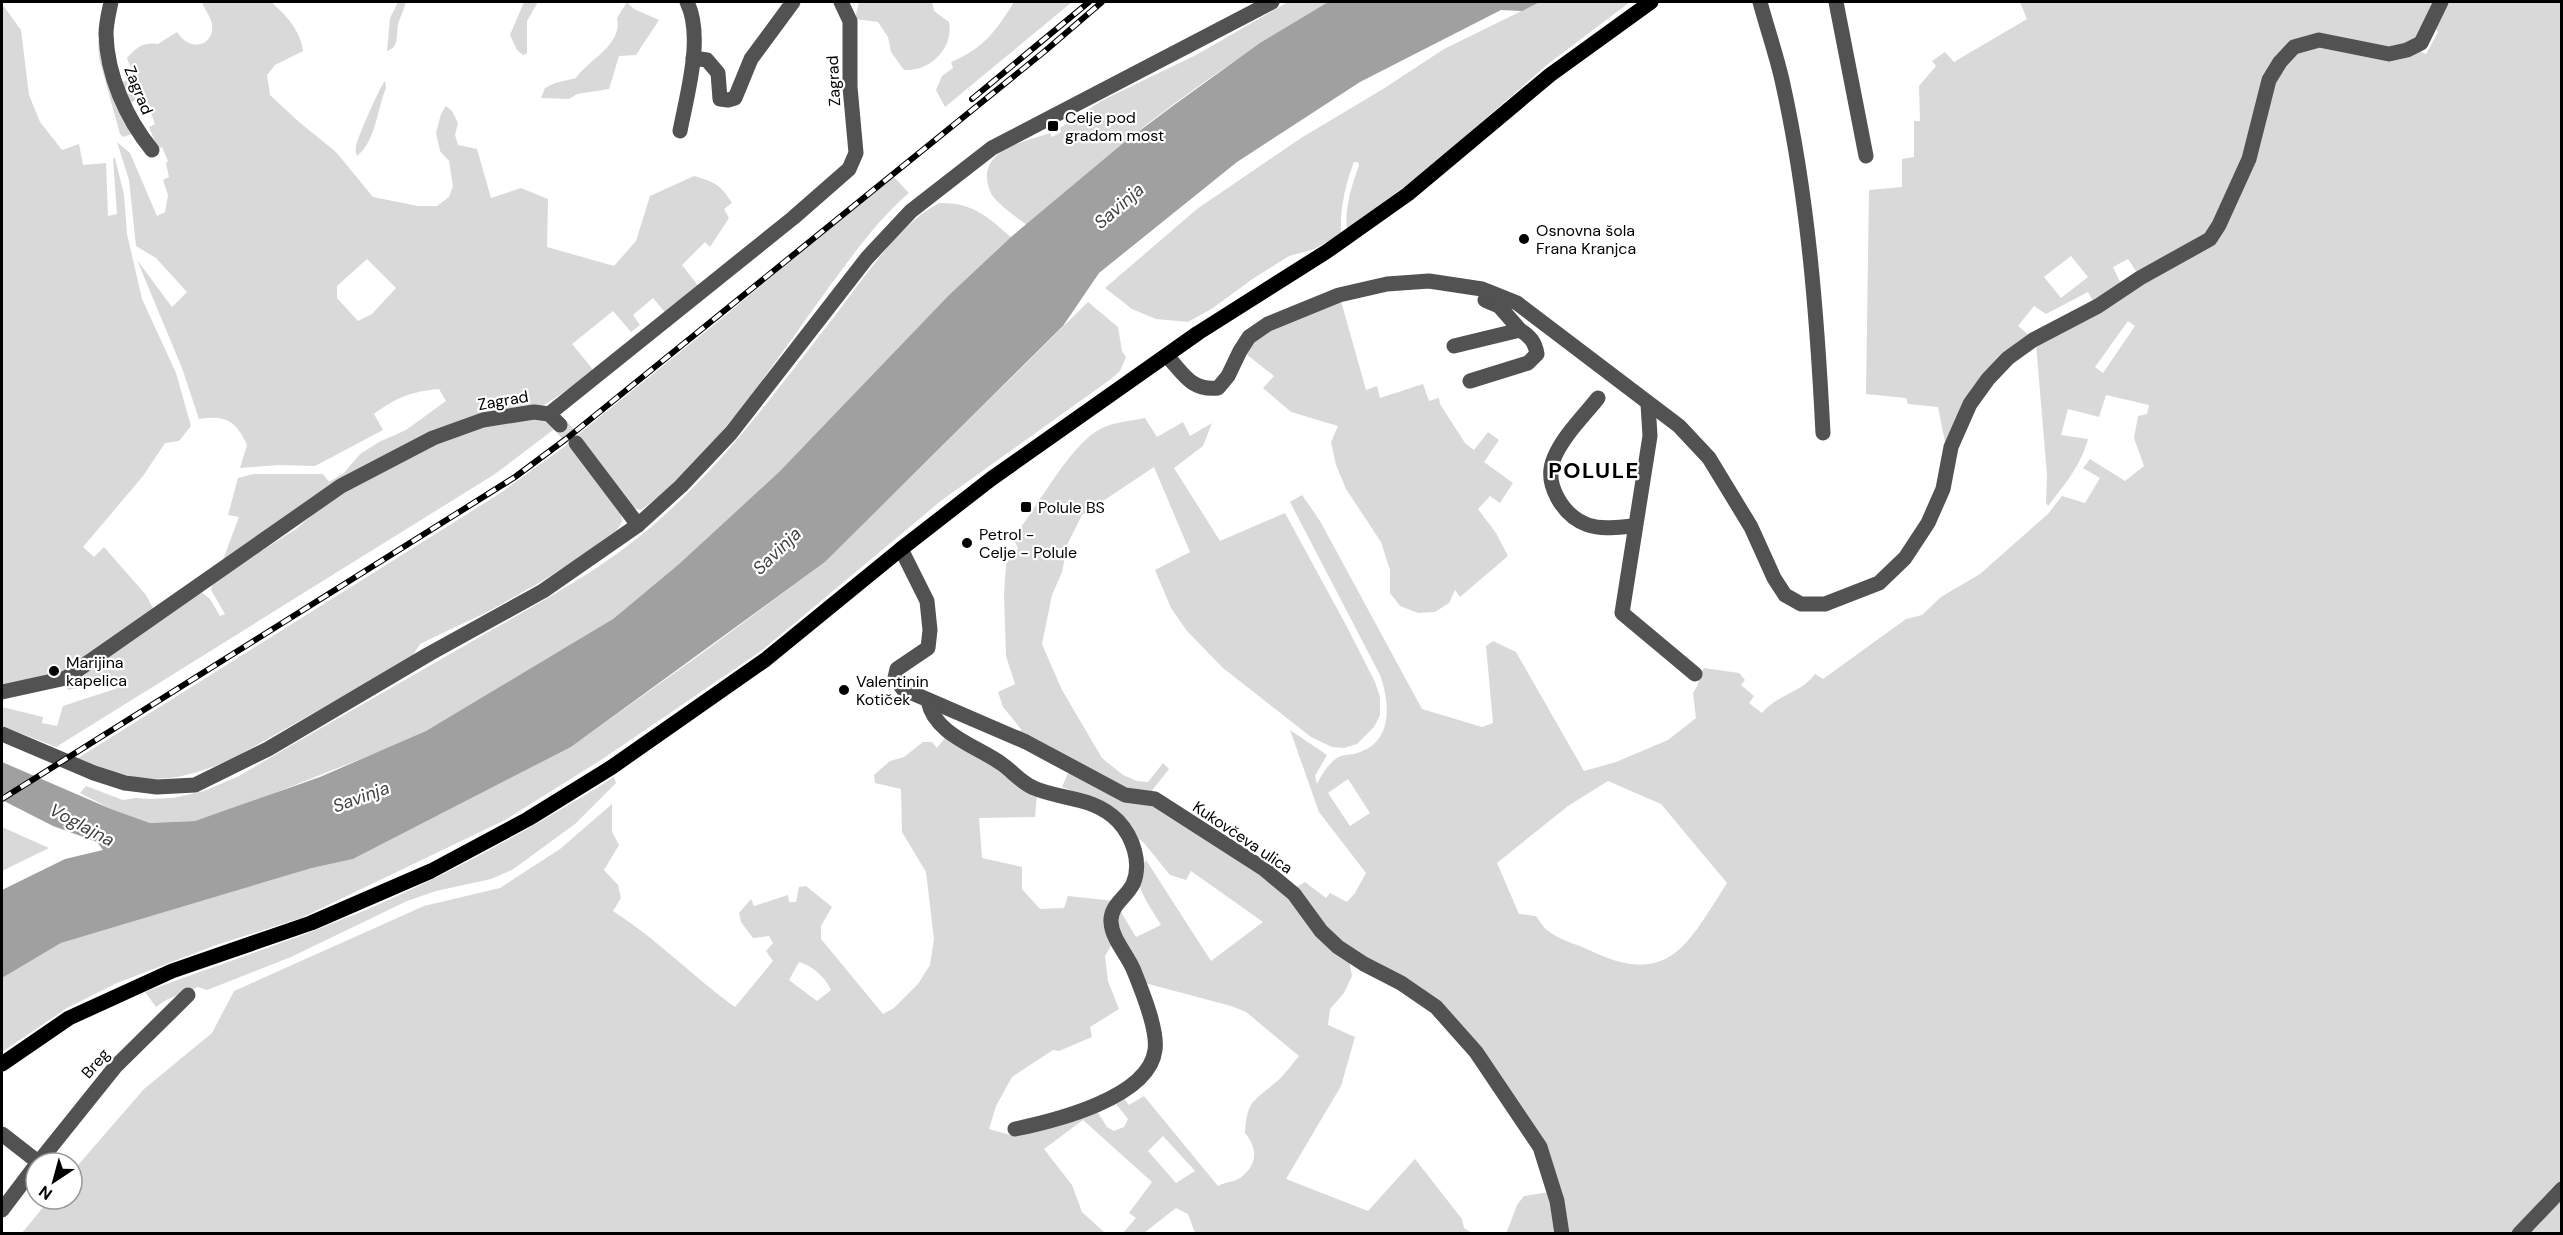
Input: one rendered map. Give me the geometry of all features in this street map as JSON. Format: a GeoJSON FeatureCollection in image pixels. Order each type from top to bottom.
{"type":"FeatureCollection","features":[{"type":"Feature","properties":{"kind":"main road"},"geometry":{"type":"LineString","coordinates":[[2,1064],[69,1018],[172,971],[322,918],[431,871],[528,819],[612,767],[765,660],[901,549],[992,479],[1198,333],[1326,252],[1408,194],[1550,75],[1651,2]]}},
{"type":"Feature","properties":{"kind":"street","name":"Zagrad"},"geometry":{"type":"LineString","coordinates":[[111,2],[106,33],[110,67],[135,129],[152,150]]}},
{"type":"Feature","properties":{"kind":"street"},"geometry":{"type":"LineString","coordinates":[[680,131],[693,58],[695,27],[687,2]]}},
{"type":"Feature","properties":{"kind":"street"},"geometry":{"type":"LineString","coordinates":[[693,58],[707,60],[718,73],[720,99],[735,98],[751,59],[793,2]]}},
{"type":"Feature","properties":{"kind":"street","name":"Zagrad"},"geometry":{"type":"LineString","coordinates":[[841,2],[850,21]]}},
{"type":"Feature","properties":{"kind":"street","name":"Zagrad"},"geometry":{"type":"LineString","coordinates":[[2,692],[66,678],[341,486],[433,438],[483,420],[534,412],[549,414],[774,233],[849,169],[856,153],[850,87],[850,21],[856,2]]}},
{"type":"Feature","properties":{"kind":"street"},"geometry":{"type":"LineString","coordinates":[[2,734],[94,773],[125,783],[157,787],[195,785],[268,748],[429,654],[543,591],[638,525],[681,486],[731,433],[867,258],[911,211],[992,148],[1272,2]]}},
{"type":"Feature","properties":{"kind":"street"},"geometry":{"type":"LineString","coordinates":[[1760,2],[1782,81],[1802,201],[1813,277],[1823,433]]}},
{"type":"Feature","properties":{"kind":"street"},"geometry":{"type":"LineString","coordinates":[[1836,2],[1866,156]]}},
{"type":"Feature","properties":{"kind":"street"},"geometry":{"type":"LineString","coordinates":[[1167,356],[1193,384],[1204,390],[1218,388],[1228,376],[1249,337],[1268,324],[1339,295],[1364,288],[1429,281],[1482,289],[1517,303],[1679,426],[1709,458],[1751,527],[1774,578],[1785,595],[1801,604],[1825,604],[1879,584],[1905,558],[1928,523],[1942,489],[1951,447],[1970,404],[1988,379],[2019,349],[2098,306],[2140,278],[2210,239],[2219,225],[2249,159],[2269,80],[2280,62],[2294,47],[2319,40],[2390,54],[2408,50],[2421,43],[2441,2]]}},
{"type":"Feature","properties":{"kind":"street"},"geometry":{"type":"LineString","coordinates":[[1429,281],[1452,293],[1481,298],[1499,306],[1520,330],[1530,336],[1536,346],[1537,354],[1528,363],[1470,381]]}},
{"type":"Feature","properties":{"kind":"street"},"geometry":{"type":"LineString","coordinates":[[1454,346],[1520,330]]}},
{"type":"Feature","properties":{"kind":"street"},"geometry":{"type":"LineString","coordinates":[[1598,398],[1553,459],[1550,481],[1558,499],[1575,518],[1590,526],[1608,529],[1634,526]]}},
{"type":"Feature","properties":{"kind":"street"},"geometry":{"type":"LineString","coordinates":[[1648,404],[1650,436],[1622,613],[1695,674]]}},
{"type":"Feature","properties":{"kind":"street"},"geometry":{"type":"LineString","coordinates":[[549,414],[560,425]]}},
{"type":"Feature","properties":{"kind":"street"},"geometry":{"type":"LineString","coordinates":[[576,443],[638,525]]}},
{"type":"Feature","properties":{"kind":"street","name":"Kukovčeva ulica"},"geometry":{"type":"LineString","coordinates":[[901,549],[927,601],[930,630],[928,648],[897,669],[895,678],[903,688],[928,701],[1026,742],[1125,795],[1155,799],[1264,869],[1294,894],[1321,931],[1338,947],[1364,964],[1401,983],[1436,1007],[1476,1052],[1540,1147],[1557,1202],[1562,1233]]}},
{"type":"Feature","properties":{"kind":"street","name":"Kukovčeva ulica"},"geometry":{"type":"LineString","coordinates":[[928,701],[930,711],[967,745],[1000,762],[1035,789],[1073,797],[1098,807],[1117,820],[1132,840],[1134,849],[1135,874],[1132,885],[1115,906],[1111,916],[1111,928],[1134,970],[1155,1029],[1155,1051],[1149,1066],[1133,1083],[1112,1097],[1078,1114],[1016,1128]]}},
{"type":"Feature","properties":{"kind":"street","name":"Breg"},"geometry":{"type":"LineString","coordinates":[[47,1151],[115,1067],[188,995]]}},
{"type":"Feature","properties":{"kind":"street"},"geometry":{"type":"LineString","coordinates":[[2,1134],[24,1152]]}},
{"type":"Feature","properties":{"kind":"street","name":"Breg"},"geometry":{"type":"LineString","coordinates":[[2,1210],[24,1180]]}},
{"type":"Feature","properties":{"kind":"street"},"geometry":{"type":"LineString","coordinates":[[2519,1233],[2562,1189]]}},
{"type":"Feature","properties":{"kind":"shaded area"},"geometry":{"type":"Polygon","coordinates":[[[202,2],[271,2],[287,18],[296,30],[303,51],[275,65],[267,75],[270,95],[336,152],[373,197],[418,206],[437,206],[449,197],[453,186],[449,161],[440,151],[436,133],[441,114],[446,106],[452,111],[458,123],[455,135],[458,145],[477,149],[491,198],[521,188],[548,199],[547,247],[614,266],[636,241],[650,196],[694,176],[712,182],[721,188],[732,203],[724,209],[729,218],[710,247],[705,242],[682,265],[700,288],[667,315],[653,298],[633,315],[640,325],[631,332],[613,311],[572,344],[595,372],[541,407],[448,428],[221,565],[239,517],[228,515],[238,478],[253,474],[323,474],[329,482],[344,473],[360,454],[379,442],[406,430],[446,401],[439,389],[397,400],[374,414],[383,430],[315,466],[278,465],[240,468],[247,445],[239,430],[223,419],[199,419],[182,368],[137,260],[172,307],[187,292],[156,258],[136,246],[129,180],[117,142],[130,153],[157,216],[165,212],[168,195],[163,180],[169,177],[166,163],[168,161],[162,147],[158,149],[149,127],[155,124],[145,96],[130,103],[141,131],[123,137],[120,134],[99,58],[98,41],[101,40],[120,83],[134,77],[127,58],[141,46],[158,44],[177,32],[188,43],[206,42],[212,32],[212,24],[202,2]],[[367,259],[337,286],[337,298],[358,321],[372,314],[396,288],[367,259]]]}},
{"type":"Feature","properties":{"kind":"shaded area"},"geometry":{"type":"Polygon","coordinates":[[[398,2],[406,2],[398,25],[396,43],[387,51],[390,18],[398,2]]]}},
{"type":"Feature","properties":{"kind":"shaded area"},"geometry":{"type":"Polygon","coordinates":[[[524,2],[538,2],[527,21],[527,53],[523,55],[517,50],[510,35],[524,2]]]}},
{"type":"Feature","properties":{"kind":"shaded area"},"geometry":{"type":"Polygon","coordinates":[[[627,2],[634,9],[659,20],[636,55],[619,56],[609,89],[577,94],[569,99],[541,98],[545,88],[576,78],[604,51],[615,36],[617,18],[627,2]]]}},
{"type":"Feature","properties":{"kind":"shaded area"},"geometry":{"type":"Polygon","coordinates":[[[859,2],[932,2],[934,11],[949,22],[950,32],[944,50],[931,63],[913,70],[904,70],[891,52],[888,37],[878,22],[855,19],[859,2]]]}},
{"type":"Feature","properties":{"kind":"shaded area"},"geometry":{"type":"Polygon","coordinates":[[[1014,2],[1072,2],[945,107],[936,90],[942,76],[953,68],[951,62],[981,45],[1014,2]]]}},
{"type":"Feature","properties":{"kind":"shaded area"},"geometry":{"type":"Polygon","coordinates":[[[1288,2],[1328,2],[1248,52],[1171,106],[1027,225],[992,195],[987,182],[989,167],[993,159],[1001,152],[1050,133],[1052,137],[1061,132],[1060,128],[1103,100],[1196,55],[1288,2]]]}},
{"type":"Feature","properties":{"kind":"shaded area"},"geometry":{"type":"Polygon","coordinates":[[[1540,2],[1630,2],[1548,64],[1426,171],[1347,229],[1349,197],[1359,166],[1358,162],[1354,162],[1344,197],[1341,234],[1312,250],[1289,256],[1213,308],[1188,322],[1156,319],[1132,309],[1105,288],[1197,209],[1301,138],[1444,49],[1540,2]]]}},
{"type":"Feature","properties":{"kind":"shaded area"},"geometry":{"type":"Polygon","coordinates":[[[2020,2],[2437,2],[2419,39],[2404,48],[2291,45],[2241,169],[2209,234],[2138,274],[2128,259],[2113,267],[2122,286],[2094,303],[2088,292],[2046,314],[2034,306],[2018,326],[2030,336],[1966,401],[1945,442],[1938,407],[1908,404],[1906,398],[1866,394],[1869,190],[1902,187],[1902,159],[1914,157],[1914,121],[1920,121],[1919,86],[1936,66],[1932,61],[1945,52],[1954,62],[2027,19],[2020,2]],[[2071,256],[2044,277],[2061,298],[2088,277],[2071,256]]]}},
{"type":"Feature","properties":{"kind":"shaded area"},"geometry":{"type":"Polygon","coordinates":[[[2444,2],[2561,2],[2561,1181],[2513,1233],[1567,1233],[1553,1169],[1457,1026],[1333,937],[1295,888],[1305,882],[1326,898],[1330,893],[1347,902],[1366,873],[1319,812],[1290,730],[1327,755],[1315,776],[1317,784],[1337,758],[1371,747],[1383,730],[1387,708],[1380,675],[1290,502],[1302,495],[1320,521],[1422,709],[1482,727],[1493,723],[1486,646],[1493,641],[1516,652],[1584,771],[1616,762],[1668,740],[1696,718],[1693,693],[1704,668],[1739,673],[1745,680],[1741,685],[1754,696],[1749,703],[1762,713],[1774,702],[1804,685],[1815,674],[1823,679],[1906,619],[1922,615],[1941,597],[1980,574],[2048,514],[2062,496],[2085,503],[2100,478],[2083,468],[2090,459],[2125,481],[2144,466],[2134,438],[2138,416],[2147,414],[2149,405],[2106,395],[2099,417],[2068,409],[2061,435],[2088,439],[2076,467],[2048,506],[2036,344],[2210,243],[2276,78],[2297,51],[2311,45],[2418,50],[2426,54],[2438,32],[2435,28],[2444,2]],[[2128,321],[2095,367],[2103,373],[2135,326],[2128,321]],[[1348,779],[1328,793],[1350,826],[1370,813],[1348,779]],[[1608,781],[1568,806],[1497,863],[1519,914],[1536,916],[1546,929],[1556,936],[1616,961],[1639,965],[1657,962],[1673,954],[1687,942],[1700,925],[1727,883],[1661,804],[1608,781]]]}},
{"type":"Feature","properties":{"kind":"shaded area"},"geometry":{"type":"Polygon","coordinates":[[[2,4],[21,30],[29,95],[40,122],[62,150],[79,144],[83,165],[106,163],[108,216],[117,214],[113,159],[115,158],[124,195],[127,234],[142,299],[176,373],[191,426],[179,441],[165,443],[143,476],[83,547],[94,557],[104,547],[146,595],[154,610],[59,674],[2,688],[2,4]]]}},
{"type":"Feature","properties":{"kind":"shaded area"},"geometry":{"type":"Polygon","coordinates":[[[385,81],[386,88],[372,133],[357,156],[356,148],[360,135],[385,81]]]}},
{"type":"Feature","properties":{"kind":"shaded area"},"geometry":{"type":"Polygon","coordinates":[[[892,175],[909,193],[866,238],[719,435],[668,488],[641,510],[633,508],[575,437],[726,315],[892,175]]]}},
{"type":"Feature","properties":{"kind":"shaded area"},"geometry":{"type":"Polygon","coordinates":[[[940,203],[971,208],[987,217],[1011,237],[949,295],[779,472],[679,564],[613,619],[426,731],[244,805],[195,821],[150,823],[111,809],[80,793],[86,786],[123,800],[173,798],[204,791],[239,776],[597,568],[660,519],[708,472],[772,396],[882,254],[911,223],[940,203]]]}},
{"type":"Feature","properties":{"kind":"shaded area"},"geometry":{"type":"Polygon","coordinates":[[[1341,301],[1366,390],[1377,386],[1380,398],[1423,384],[1429,401],[1439,398],[1440,404],[1465,443],[1474,450],[1488,432],[1499,440],[1484,462],[1513,483],[1500,503],[1490,496],[1478,509],[1496,533],[1508,556],[1460,597],[1455,590],[1449,603],[1435,612],[1418,613],[1400,606],[1390,593],[1390,570],[1381,542],[1346,489],[1336,465],[1331,442],[1338,426],[1291,412],[1263,388],[1274,376],[1246,354],[1256,339],[1271,330],[1341,301]]]}},
{"type":"Feature","properties":{"kind":"shaded area"},"geometry":{"type":"Polygon","coordinates":[[[1088,302],[1118,327],[1122,351],[1126,357],[1120,371],[942,500],[761,651],[604,758],[507,819],[301,918],[216,945],[117,983],[67,1008],[2,1052],[2,978],[61,943],[312,868],[353,859],[571,747],[825,562],[1088,302]]]}},
{"type":"Feature","properties":{"kind":"shaded area"},"geometry":{"type":"Polygon","coordinates":[[[541,417],[557,427],[495,474],[56,747],[2,726],[2,707],[43,717],[42,723],[57,726],[63,706],[127,685],[126,678],[68,690],[64,684],[201,592],[210,599],[220,616],[225,614],[211,590],[213,582],[296,529],[329,501],[411,455],[473,427],[541,417]]]}},
{"type":"Feature","properties":{"kind":"shaded area"},"geometry":{"type":"Polygon","coordinates":[[[1145,418],[1157,437],[1183,422],[1190,436],[1212,423],[1203,446],[1174,468],[1220,541],[1285,513],[1347,627],[1375,682],[1380,697],[1380,715],[1374,727],[1357,744],[1344,748],[1332,747],[1311,737],[1223,668],[1187,631],[1171,608],[1155,570],[1190,552],[1154,467],[1082,515],[1068,543],[1062,572],[1052,595],[1042,644],[1062,690],[1102,758],[1123,775],[1137,781],[1148,782],[1163,763],[1169,769],[1150,793],[1137,793],[1020,734],[1021,729],[1003,707],[998,692],[1015,684],[1006,656],[1004,594],[1006,564],[1018,548],[1013,538],[1065,463],[1088,437],[1111,425],[1145,418]]]}},
{"type":"Feature","properties":{"kind":"shaded area"},"geometry":{"type":"Polygon","coordinates":[[[568,444],[621,513],[622,522],[617,530],[544,580],[489,611],[420,644],[411,658],[232,759],[210,768],[172,778],[155,779],[120,773],[78,758],[499,494],[568,444]]]}},
{"type":"Feature","properties":{"kind":"shaded area"},"geometry":{"type":"Polygon","coordinates":[[[947,735],[1037,795],[1035,817],[979,818],[982,858],[1022,867],[1022,889],[1040,909],[1064,908],[1068,896],[1114,901],[1114,941],[1105,956],[1108,981],[1119,1009],[1090,1027],[1092,1037],[1059,1051],[1053,1050],[1012,1077],[996,1106],[989,1129],[1014,1136],[1095,1108],[1107,1127],[1114,1131],[1124,1127],[1128,1119],[1112,1099],[1121,1094],[1129,1105],[1144,1096],[1218,1186],[1240,1178],[1250,1167],[1254,1151],[1245,1133],[1247,1114],[1257,1098],[1282,1076],[1299,1056],[1246,1012],[1141,982],[1115,928],[1118,907],[1136,937],[1161,925],[1146,901],[1140,884],[1141,868],[1146,860],[1211,961],[1263,922],[1191,871],[1186,880],[1170,875],[1144,843],[1084,795],[1062,787],[1068,773],[1156,804],[1263,873],[1349,959],[1352,976],[1344,993],[1330,1009],[1328,1025],[1355,1037],[1341,1086],[1286,1179],[1368,1211],[1415,1159],[1462,1219],[1464,1228],[1472,1233],[1195,1233],[1188,1214],[1176,1208],[1144,1233],[1123,1233],[1136,1218],[1129,1213],[1152,1182],[1083,1120],[1044,1149],[1072,1185],[1082,1212],[1105,1233],[21,1234],[40,1211],[84,1211],[84,1158],[144,1089],[212,1033],[234,991],[424,906],[500,888],[560,849],[612,804],[612,832],[619,845],[604,870],[618,885],[621,898],[613,911],[735,1007],[773,961],[766,951],[773,943],[769,936],[753,938],[741,922],[739,913],[751,899],[754,906],[788,895],[789,902],[796,902],[799,887],[806,886],[832,907],[821,926],[821,939],[883,1014],[894,1008],[918,984],[930,965],[934,939],[926,872],[902,832],[901,789],[875,783],[874,775],[890,761],[904,757],[923,742],[932,742],[937,748],[947,735]],[[799,962],[789,980],[817,1001],[831,990],[818,973],[799,962]],[[1163,1136],[1148,1151],[1176,1183],[1195,1171],[1163,1136]]]}},
{"type":"Feature","properties":{"kind":"shaded area"},"geometry":{"type":"Polygon","coordinates":[[[614,777],[616,783],[575,824],[512,870],[491,879],[436,891],[407,901],[291,957],[207,990],[198,987],[166,1000],[156,1007],[145,992],[302,935],[395,897],[506,841],[614,777]]]}},
{"type":"Feature","properties":{"kind":"shaded area"},"geometry":{"type":"Polygon","coordinates":[[[2,827],[49,848],[2,871],[2,827]]]}},
{"type":"Feature","properties":{"kind":"shaded area"},"geometry":{"type":"Polygon","coordinates":[[[1549,1192],[1556,1233],[1506,1234],[1517,1205],[1524,1196],[1549,1192]]]}},
{"type":"Feature","properties":{"kind":"shaded area"},"geometry":{"type":"Polygon","coordinates":[[[2561,1195],[2561,1233],[2524,1234],[2561,1195]]]}},
{"type":"Feature","properties":{"kind":"water"},"geometry":{"type":"Polygon","coordinates":[[[1328,2],[1540,2],[1522,11],[1501,10],[1360,82],[1237,162],[1099,273],[1063,326],[825,562],[571,747],[353,859],[312,868],[61,943],[2,978],[2,890],[65,859],[103,850],[97,842],[53,826],[2,800],[2,762],[111,809],[150,823],[195,821],[320,777],[426,731],[613,619],[679,564],[779,472],[949,295],[1011,237],[1122,144],[1174,105],[1260,43],[1328,2]]]}},
{"type":"Feature","properties":{"kind":"tunnel"},"geometry":{"type":"LineString","coordinates":[[560,425],[576,443]]}},
{"type":"Feature","properties":{"kind":"railway"},"geometry":{"type":"LineString","coordinates":[[972,99],[1089,2]]}},
{"type":"Feature","properties":{"kind":"railway"},"geometry":{"type":"LineString","coordinates":[[2,799],[515,477],[566,439],[1045,51],[1102,2]]}},
{"type":"Feature","properties":{"kind":"place","name":"Celje pod gradom most"},"geometry":{"type":"Point","coordinates":[1053,126]}},
{"type":"Feature","properties":{"kind":"place","name":"Osnovna šola Frana Kranjca"},"geometry":{"type":"Point","coordinates":[1524,239]}},
{"type":"Feature","properties":{"kind":"place","name":"Polule BS"},"geometry":{"type":"Point","coordinates":[1026,507]}},
{"type":"Feature","properties":{"kind":"place","name":"Petrol - Celje - Polule"},"geometry":{"type":"Point","coordinates":[967,543]}},
{"type":"Feature","properties":{"kind":"place","name":"Marijina kapelica"},"geometry":{"type":"Point","coordinates":[54,671]}},
{"type":"Feature","properties":{"kind":"place","name":"Valentinin Kotiček"},"geometry":{"type":"Point","coordinates":[844,690]}},
{"type":"Feature","properties":{"kind":"district","name":"POLULE"},"geometry":{"type":"Point","coordinates":[1594,470]}},
{"type":"Feature","properties":{"kind":"water label","name":"Savinja"},"geometry":{"type":"Point","coordinates":[1119,206]}},
{"type":"Feature","properties":{"kind":"water label","name":"Savinja"},"geometry":{"type":"Point","coordinates":[777,551]}},
{"type":"Feature","properties":{"kind":"water label","name":"Savinja"},"geometry":{"type":"Point","coordinates":[361,797]}},
{"type":"Feature","properties":{"kind":"water label","name":"Voglajna"},"geometry":{"type":"Point","coordinates":[82,825]}}]}
